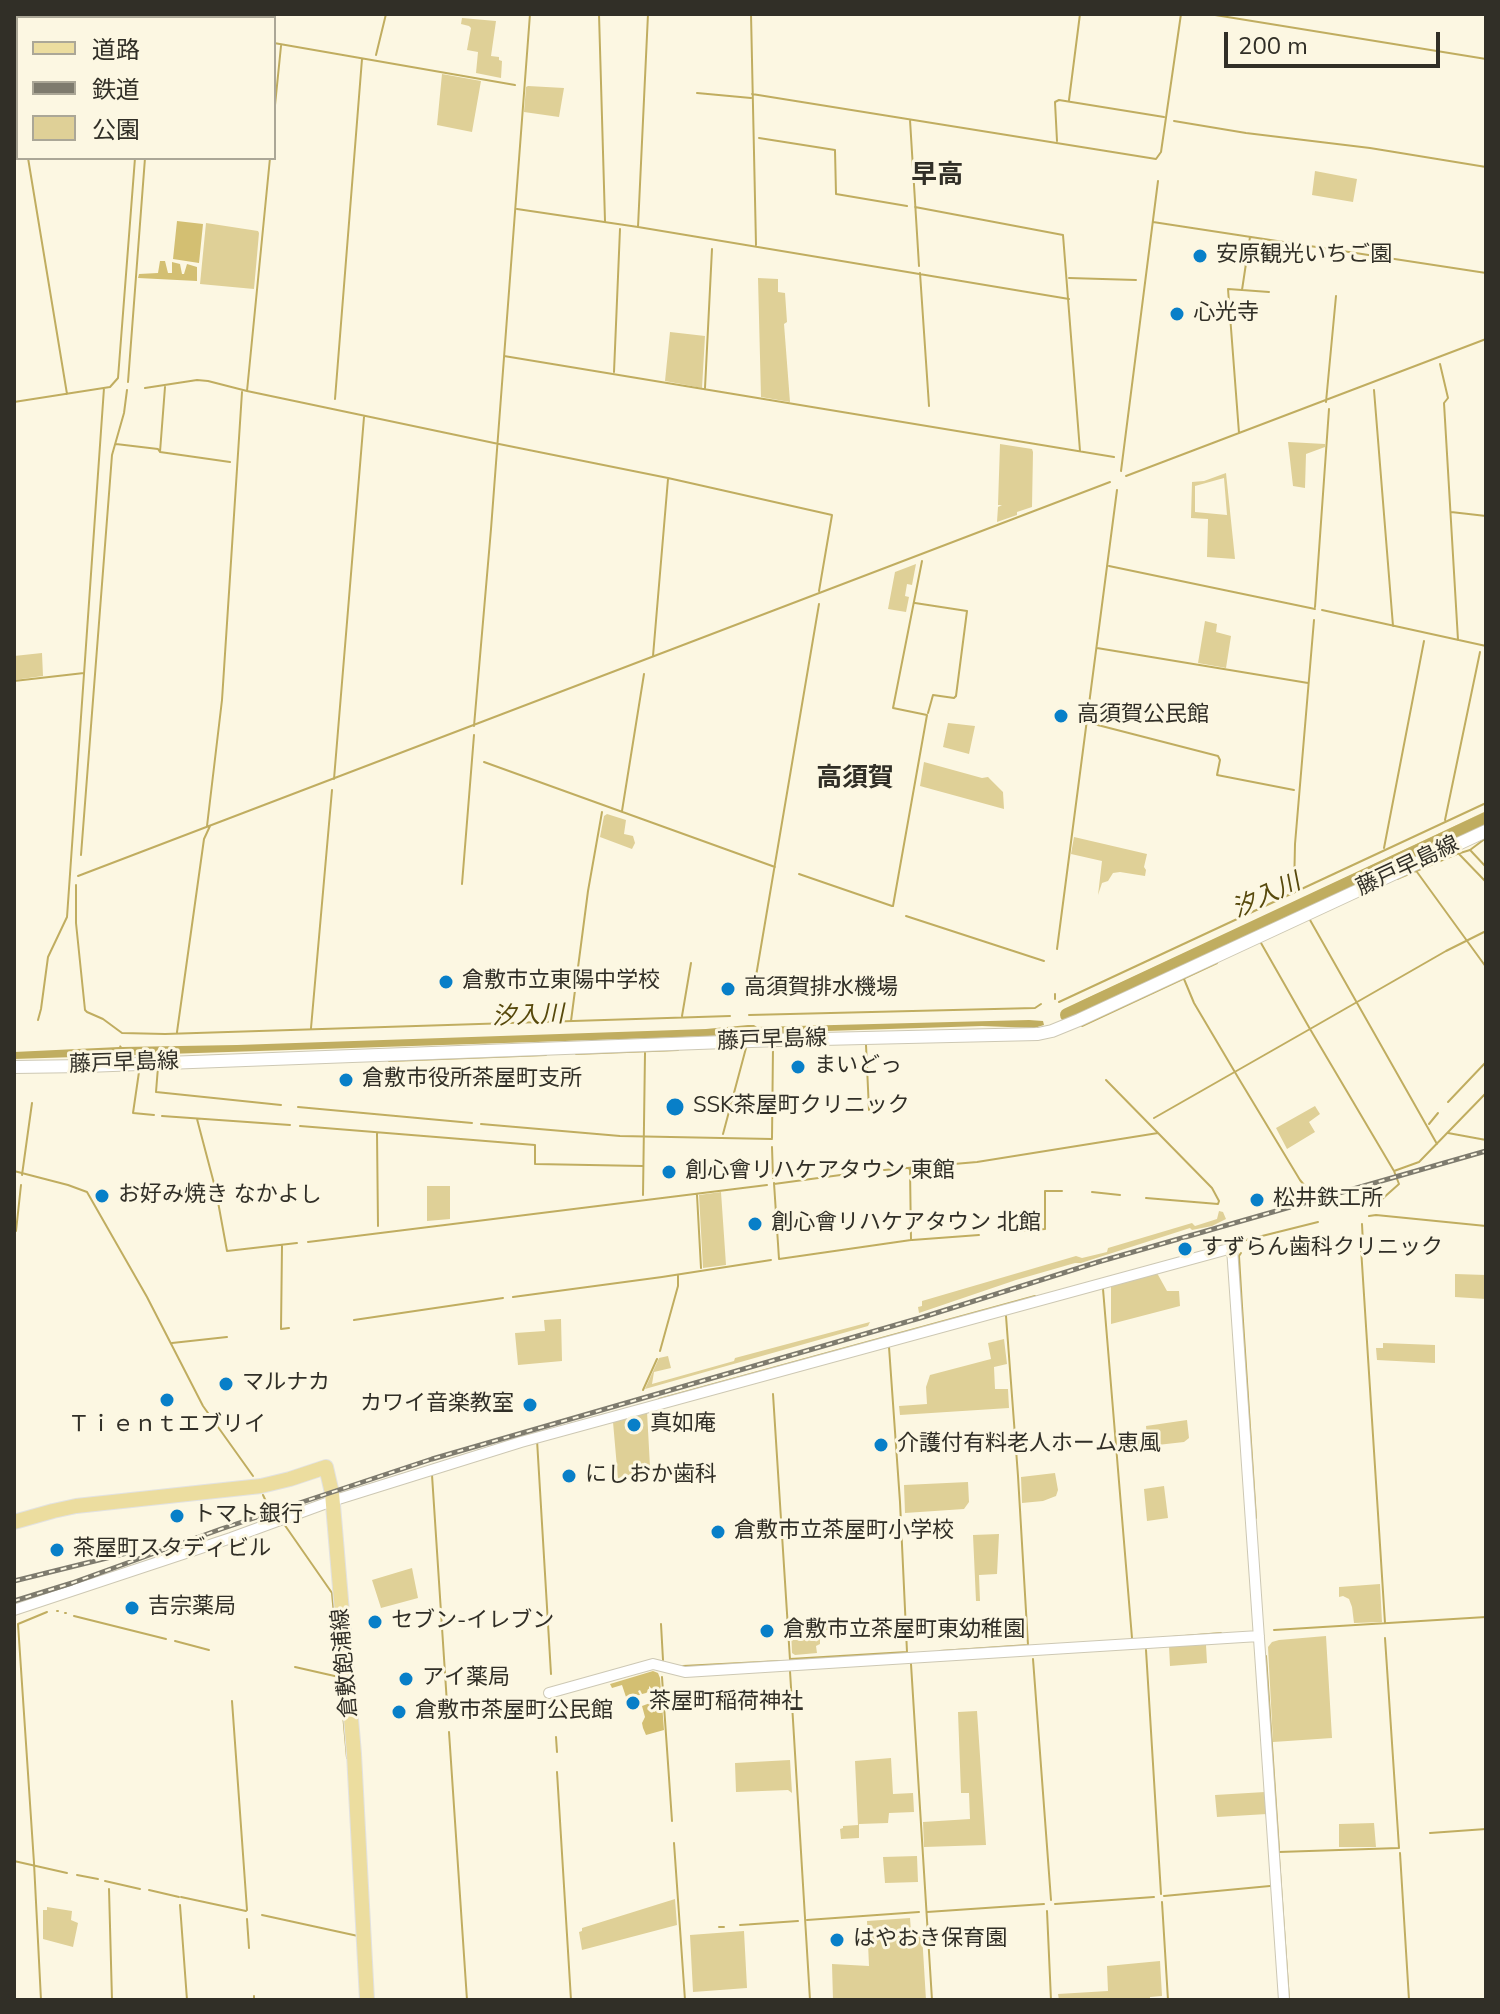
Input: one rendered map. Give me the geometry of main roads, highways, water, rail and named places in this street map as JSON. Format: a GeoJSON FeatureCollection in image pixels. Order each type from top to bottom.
{"type":"FeatureCollection","features":[{"type":"Feature","properties":{"kind":"main road","name":"藤戸早島線"},"geometry":{"type":"LineString","coordinates":[[14,1067],[1038,1034],[1060,1029],[1486,831]]}},
{"type":"Feature","properties":{"kind":"main road","name":"倉敷飽浦線"},"geometry":{"type":"LineString","coordinates":[[14,1522],[53,1511],[132,1499],[271,1484],[326,1467],[332,1501],[355,1770],[367,2000]]}},
{"type":"Feature","properties":{"kind":"main road","name":"倉敷飽浦線"},"geometry":{"type":"LineString","coordinates":[[14,1532],[60,1519],[189,1494]]}},
{"type":"Feature","properties":{"kind":"main road"},"geometry":{"type":"LineString","coordinates":[[53,1511],[60,1515],[115,1508]]}},
{"type":"Feature","properties":{"kind":"waterway"},"geometry":{"type":"LineString","coordinates":[[376,55],[386,14]]}},
{"type":"Feature","properties":{"kind":"waterway"},"geometry":{"type":"LineString","coordinates":[[474,726],[530,14]]}},
{"type":"Feature","properties":{"kind":"waterway"},"geometry":{"type":"LineString","coordinates":[[599,14],[605,221]]}},
{"type":"Feature","properties":{"kind":"waterway"},"geometry":{"type":"LineString","coordinates":[[638,227],[648,14]]}},
{"type":"Feature","properties":{"kind":"waterway"},"geometry":{"type":"LineString","coordinates":[[751,14],[756,245]]}},
{"type":"Feature","properties":{"kind":"waterway"},"geometry":{"type":"LineString","coordinates":[[1069,100],[1080,14]]}},
{"type":"Feature","properties":{"kind":"waterway"},"geometry":{"type":"LineString","coordinates":[[752,94],[1156,159],[1161,152],[1181,14]]}},
{"type":"Feature","properties":{"kind":"waterway"},"geometry":{"type":"LineString","coordinates":[[1209,14],[1486,59]]}},
{"type":"Feature","properties":{"kind":"waterway"},"geometry":{"type":"LineString","coordinates":[[276,43],[515,85]]}},
{"type":"Feature","properties":{"kind":"waterway"},"geometry":{"type":"LineString","coordinates":[[276,95],[281,46]]}},
{"type":"Feature","properties":{"kind":"waterway"},"geometry":{"type":"LineString","coordinates":[[335,399],[362,59]]}},
{"type":"Feature","properties":{"kind":"waterway"},"geometry":{"type":"LineString","coordinates":[[14,74],[16,86]]}},
{"type":"Feature","properties":{"kind":"waterway"},"geometry":{"type":"LineString","coordinates":[[697,93],[751,98]]}},
{"type":"Feature","properties":{"kind":"waterway"},"geometry":{"type":"LineString","coordinates":[[1057,141],[1055,102],[1059,100],[1164,117]]}},
{"type":"Feature","properties":{"kind":"waterway"},"geometry":{"type":"LineString","coordinates":[[910,120],[919,266]]}},
{"type":"Feature","properties":{"kind":"waterway"},"geometry":{"type":"LineString","coordinates":[[1174,121],[1486,167]]}},
{"type":"Feature","properties":{"kind":"waterway"},"geometry":{"type":"LineString","coordinates":[[759,138],[835,150],[836,194],[907,206]]}},
{"type":"Feature","properties":{"kind":"waterway"},"geometry":{"type":"LineString","coordinates":[[28,160],[67,394]]}},
{"type":"Feature","properties":{"kind":"waterway"},"geometry":{"type":"LineString","coordinates":[[14,402],[110,387],[118,378],[135,160]]}},
{"type":"Feature","properties":{"kind":"waterway"},"geometry":{"type":"LineString","coordinates":[[128,382],[145,160]]}},
{"type":"Feature","properties":{"kind":"waterway"},"geometry":{"type":"LineString","coordinates":[[247,391],[270,160]]}},
{"type":"Feature","properties":{"kind":"waterway"},"geometry":{"type":"LineString","coordinates":[[1121,471],[1158,181]]}},
{"type":"Feature","properties":{"kind":"waterway"},"geometry":{"type":"LineString","coordinates":[[915,207],[1063,235],[1080,451]]}},
{"type":"Feature","properties":{"kind":"waterway"},"geometry":{"type":"LineString","coordinates":[[517,209],[1069,299]]}},
{"type":"Feature","properties":{"kind":"waterway"},"geometry":{"type":"LineString","coordinates":[[1153,222],[1486,273]]}},
{"type":"Feature","properties":{"kind":"waterway"},"geometry":{"type":"LineString","coordinates":[[614,372],[620,229]]}},
{"type":"Feature","properties":{"kind":"waterway"},"geometry":{"type":"LineString","coordinates":[[1239,433],[1228,289],[1242,290],[1250,237]]}},
{"type":"Feature","properties":{"kind":"waterway"},"geometry":{"type":"LineString","coordinates":[[705,388],[712,249]]}},
{"type":"Feature","properties":{"kind":"waterway"},"geometry":{"type":"LineString","coordinates":[[920,273],[929,406]]}},
{"type":"Feature","properties":{"kind":"waterway"},"geometry":{"type":"LineString","coordinates":[[1069,278],[1136,280]]}},
{"type":"Feature","properties":{"kind":"waterway"},"geometry":{"type":"LineString","coordinates":[[1242,290],[1269,292]]}},
{"type":"Feature","properties":{"kind":"waterway"},"geometry":{"type":"LineString","coordinates":[[1326,402],[1336,296]]}},
{"type":"Feature","properties":{"kind":"waterway"},"geometry":{"type":"LineString","coordinates":[[1126,476],[1486,339]]}},
{"type":"Feature","properties":{"kind":"waterway"},"geometry":{"type":"LineString","coordinates":[[504,356],[1114,457]]}},
{"type":"Feature","properties":{"kind":"waterway"},"geometry":{"type":"LineString","coordinates":[[1440,364],[1448,398],[1444,403],[1458,640]]}},
{"type":"Feature","properties":{"kind":"waterway"},"geometry":{"type":"LineString","coordinates":[[145,388],[208,381],[832,515],[819,591]]}},
{"type":"Feature","properties":{"kind":"waterway"},"geometry":{"type":"LineString","coordinates":[[160,452],[165,387]]}},
{"type":"Feature","properties":{"kind":"waterway"},"geometry":{"type":"LineString","coordinates":[[38,1020],[48,957],[67,917],[104,388]]}},
{"type":"Feature","properties":{"kind":"waterway"},"geometry":{"type":"LineString","coordinates":[[81,855],[112,455],[127,390]]}},
{"type":"Feature","properties":{"kind":"waterway"},"geometry":{"type":"LineString","coordinates":[[1374,390],[1393,626]]}},
{"type":"Feature","properties":{"kind":"waterway"},"geometry":{"type":"LineString","coordinates":[[207,826],[222,700],[242,392]]}},
{"type":"Feature","properties":{"kind":"waterway"},"geometry":{"type":"LineString","coordinates":[[1315,607],[1329,409]]}},
{"type":"Feature","properties":{"kind":"waterway"},"geometry":{"type":"LineString","coordinates":[[334,779],[364,417]]}},
{"type":"Feature","properties":{"kind":"waterway"},"geometry":{"type":"LineString","coordinates":[[116,444],[230,462]]}},
{"type":"Feature","properties":{"kind":"waterway"},"geometry":{"type":"LineString","coordinates":[[653,656],[668,479]]}},
{"type":"Feature","properties":{"kind":"waterway"},"geometry":{"type":"LineString","coordinates":[[78,876],[1110,482]]}},
{"type":"Feature","properties":{"kind":"waterway"},"geometry":{"type":"LineString","coordinates":[[1057,949],[1117,490]]}},
{"type":"Feature","properties":{"kind":"waterway"},"geometry":{"type":"LineString","coordinates":[[1451,512],[1486,516]]}},
{"type":"Feature","properties":{"kind":"waterway"},"geometry":{"type":"LineString","coordinates":[[893,906],[927,715],[893,708],[922,561]]}},
{"type":"Feature","properties":{"kind":"waterway"},"geometry":{"type":"LineString","coordinates":[[1109,566],[1315,609]]}},
{"type":"Feature","properties":{"kind":"waterway"},"geometry":{"type":"LineString","coordinates":[[915,603],[967,611],[956,696],[933,695],[928,713]]}},
{"type":"Feature","properties":{"kind":"waterway"},"geometry":{"type":"LineString","coordinates":[[755,982],[819,604]]}},
{"type":"Feature","properties":{"kind":"waterway"},"geometry":{"type":"LineString","coordinates":[[1322,610],[1486,646]]}},
{"type":"Feature","properties":{"kind":"waterway"},"geometry":{"type":"LineString","coordinates":[[1294,890],[1295,844],[1314,620]]}},
{"type":"Feature","properties":{"kind":"waterway"},"geometry":{"type":"LineString","coordinates":[[1384,848],[1424,641]]}},
{"type":"Feature","properties":{"kind":"waterway"},"geometry":{"type":"LineString","coordinates":[[1097,648],[1308,683]]}},
{"type":"Feature","properties":{"kind":"waterway"},"geometry":{"type":"LineString","coordinates":[[1445,820],[1480,652]]}},
{"type":"Feature","properties":{"kind":"waterway"},"geometry":{"type":"LineString","coordinates":[[14,681],[84,673]]}},
{"type":"Feature","properties":{"kind":"waterway"},"geometry":{"type":"LineString","coordinates":[[622,811],[644,674]]}},
{"type":"Feature","properties":{"kind":"waterway"},"geometry":{"type":"LineString","coordinates":[[1086,722],[1218,756],[1217,775],[1294,790]]}},
{"type":"Feature","properties":{"kind":"waterway"},"geometry":{"type":"LineString","coordinates":[[462,884],[474,735]]}},
{"type":"Feature","properties":{"kind":"waterway"},"geometry":{"type":"LineString","coordinates":[[484,762],[775,867]]}},
{"type":"Feature","properties":{"kind":"waterway"},"geometry":{"type":"LineString","coordinates":[[311,1028],[332,790]]}},
{"type":"Feature","properties":{"kind":"waterway"},"geometry":{"type":"LineString","coordinates":[[1059,1002],[1486,803]]}},
{"type":"Feature","properties":{"kind":"waterway"},"geometry":{"type":"LineString","coordinates":[[571,1021],[602,812]]}},
{"type":"Feature","properties":{"kind":"waterway","name":"汐入川"},"geometry":{"type":"LineString","coordinates":[[1067,1015],[1486,819]]}},
{"type":"Feature","properties":{"kind":"waterway"},"geometry":{"type":"LineString","coordinates":[[177,1032],[204,839],[210,826]]}},
{"type":"Feature","properties":{"kind":"waterway"},"geometry":{"type":"LineString","coordinates":[[1397,879],[1470,850],[1486,838]]}},
{"type":"Feature","properties":{"kind":"waterway"},"geometry":{"type":"LineString","coordinates":[[1471,851],[1486,867]]}},
{"type":"Feature","properties":{"kind":"waterway"},"geometry":{"type":"LineString","coordinates":[[1459,854],[1486,882]]}},
{"type":"Feature","properties":{"kind":"waterway"},"geometry":{"type":"LineString","coordinates":[[1417,872],[1486,967]]}},
{"type":"Feature","properties":{"kind":"waterway"},"geometry":{"type":"LineString","coordinates":[[799,874],[892,906]]}},
{"type":"Feature","properties":{"kind":"waterway"},"geometry":{"type":"LineString","coordinates":[[76,885],[76,923],[85,1010],[122,1033],[730,1016]]}},
{"type":"Feature","properties":{"kind":"waterway"},"geometry":{"type":"LineString","coordinates":[[906,916],[1044,961]]}},
{"type":"Feature","properties":{"kind":"waterway"},"geometry":{"type":"LineString","coordinates":[[1310,920],[1437,1144]]}},
{"type":"Feature","properties":{"kind":"waterway"},"geometry":{"type":"LineString","coordinates":[[1394,1171],[1310,1029],[1486,931]]}},
{"type":"Feature","properties":{"kind":"waterway"},"geometry":{"type":"LineString","coordinates":[[1154,1118],[1310,1029],[1261,943]]}},
{"type":"Feature","properties":{"kind":"waterway"},"geometry":{"type":"LineString","coordinates":[[682,1016],[691,963]]}},
{"type":"Feature","properties":{"kind":"waterway"},"geometry":{"type":"LineString","coordinates":[[1082,1026],[1217,963]]}},
{"type":"Feature","properties":{"kind":"waterway"},"geometry":{"type":"LineString","coordinates":[[1184,979],[1194,1003],[1319,1208]]}},
{"type":"Feature","properties":{"kind":"waterway"},"geometry":{"type":"LineString","coordinates":[[1055,994],[1055,999]]}},
{"type":"Feature","properties":{"kind":"waterway"},"geometry":{"type":"LineString","coordinates":[[749,1015],[1035,1008],[1041,1004]]}},
{"type":"Feature","properties":{"kind":"waterway"},"geometry":{"type":"LineString","coordinates":[[866,1045],[869,1110]]}},
{"type":"Feature","properties":{"kind":"waterway"},"geometry":{"type":"LineString","coordinates":[[772,1138],[773,1047]]}},
{"type":"Feature","properties":{"kind":"waterway"},"geometry":{"type":"LineString","coordinates":[[723,1134],[746,1048]]}},
{"type":"Feature","properties":{"kind":"waterway"},"geometry":{"type":"LineString","coordinates":[[576,1054],[678,1050]]}},
{"type":"Feature","properties":{"kind":"waterway"},"geometry":{"type":"LineString","coordinates":[[643,1195],[645,1053]]}},
{"type":"Feature","properties":{"kind":"waterway"},"geometry":{"type":"LineString","coordinates":[[389,1061],[546,1055]]}},
{"type":"Feature","properties":{"kind":"waterway"},"geometry":{"type":"LineString","coordinates":[[1448,1102],[1486,1062]]}},
{"type":"Feature","properties":{"kind":"waterway"},"geometry":{"type":"LineString","coordinates":[[158,1067],[156,1092],[281,1105]]}},
{"type":"Feature","properties":{"kind":"waterway"},"geometry":{"type":"LineString","coordinates":[[139,1072],[133,1113],[154,1115]]}},
{"type":"Feature","properties":{"kind":"waterway"},"geometry":{"type":"LineString","coordinates":[[1106,1080],[1212,1188],[1219,1201],[1218,1204],[1146,1198]]}},
{"type":"Feature","properties":{"kind":"waterway"},"geometry":{"type":"LineString","coordinates":[[1371,1205],[1399,1184],[1394,1171],[1419,1162],[1486,1093]]}},
{"type":"Feature","properties":{"kind":"waterway"},"geometry":{"type":"LineString","coordinates":[[22,1175],[32,1103]]}},
{"type":"Feature","properties":{"kind":"waterway"},"geometry":{"type":"LineString","coordinates":[[298,1107],[472,1123]]}},
{"type":"Feature","properties":{"kind":"waterway"},"geometry":{"type":"LineString","coordinates":[[1429,1124],[1438,1113]]}},
{"type":"Feature","properties":{"kind":"waterway"},"geometry":{"type":"LineString","coordinates":[[162,1116],[290,1125]]}},
{"type":"Feature","properties":{"kind":"waterway"},"geometry":{"type":"LineString","coordinates":[[197,1119],[216,1191],[227,1251],[297,1243]]}},
{"type":"Feature","properties":{"kind":"waterway"},"geometry":{"type":"LineString","coordinates":[[481,1124],[620,1136],[772,1139]]}},
{"type":"Feature","properties":{"kind":"waterway"},"geometry":{"type":"LineString","coordinates":[[300,1126],[535,1145],[535,1164],[643,1166]]}},
{"type":"Feature","properties":{"kind":"waterway"},"geometry":{"type":"LineString","coordinates":[[377,1133],[378,1226]]}},
{"type":"Feature","properties":{"kind":"waterway"},"geometry":{"type":"LineString","coordinates":[[884,1170],[977,1162],[1158,1133]]}},
{"type":"Feature","properties":{"kind":"waterway"},"geometry":{"type":"LineString","coordinates":[[1448,1133],[1486,1140]]}},
{"type":"Feature","properties":{"kind":"waterway"},"geometry":{"type":"LineString","coordinates":[[772,1147],[773,1178]]}},
{"type":"Feature","properties":{"kind":"waterway"},"geometry":{"type":"LineString","coordinates":[[774,1183],[779,1259],[911,1240],[908,1168]]}},
{"type":"Feature","properties":{"kind":"waterway"},"geometry":{"type":"LineString","coordinates":[[14,1171],[87,1192],[147,1297],[203,1406],[253,1476]]}},
{"type":"Feature","properties":{"kind":"waterway"},"geometry":{"type":"LineString","coordinates":[[774,1184],[848,1174]]}},
{"type":"Feature","properties":{"kind":"waterway"},"geometry":{"type":"LineString","coordinates":[[16,1231],[21,1185]]}},
{"type":"Feature","properties":{"kind":"waterway"},"geometry":{"type":"LineString","coordinates":[[308,1242],[767,1185]]}},
{"type":"Feature","properties":{"kind":"waterway"},"geometry":{"type":"LineString","coordinates":[[1009,1232],[1045,1229],[1045,1191],[1062,1191]]}},
{"type":"Feature","properties":{"kind":"waterway"},"geometry":{"type":"LineString","coordinates":[[1092,1192],[1120,1195]]}},
{"type":"Feature","properties":{"kind":"waterway"},"geometry":{"type":"LineString","coordinates":[[697,1195],[701,1268]]}},
{"type":"Feature","properties":{"kind":"waterway"},"geometry":{"type":"LineString","coordinates":[[1369,1216],[1486,1226]]}},
{"type":"Feature","properties":{"kind":"waterway"},"geometry":{"type":"LineString","coordinates":[[1238,1242],[1318,1222]]}},
{"type":"Feature","properties":{"kind":"waterway"},"geometry":{"type":"LineString","coordinates":[[1362,1224],[1385,1623]]}},
{"type":"Feature","properties":{"kind":"waterway"},"geometry":{"type":"LineString","coordinates":[[912,1240],[979,1235]]}},
{"type":"Feature","properties":{"kind":"waterway"},"geometry":{"type":"LineString","coordinates":[[1486,1239],[1486,1244]]}},
{"type":"Feature","properties":{"kind":"waterway"},"geometry":{"type":"LineString","coordinates":[[282,1246],[281,1329],[289,1328]]}},
{"type":"Feature","properties":{"kind":"waterway"},"geometry":{"type":"LineString","coordinates":[[1241,1253],[1256,1518]]}},
{"type":"Feature","properties":{"kind":"waterway"},"geometry":{"type":"LineString","coordinates":[[513,1297],[771,1260]]}},
{"type":"Feature","properties":{"kind":"waterway"},"geometry":{"type":"LineString","coordinates":[[660,1351],[678,1276]]}},
{"type":"Feature","properties":{"kind":"waterway"},"geometry":{"type":"LineString","coordinates":[[1103,1289],[1132,1638]]}},
{"type":"Feature","properties":{"kind":"waterway"},"geometry":{"type":"LineString","coordinates":[[659,1399],[1035,1296]]}},
{"type":"Feature","properties":{"kind":"waterway"},"geometry":{"type":"LineString","coordinates":[[354,1320],[503,1298]]}},
{"type":"Feature","properties":{"kind":"waterway"},"geometry":{"type":"LineString","coordinates":[[940,1651],[1028,1645],[1006,1316]]}},
{"type":"Feature","properties":{"kind":"waterway"},"geometry":{"type":"LineString","coordinates":[[172,1343],[227,1337]]}},
{"type":"Feature","properties":{"kind":"waterway"},"geometry":{"type":"LineString","coordinates":[[889,1347],[907,1652]]}},
{"type":"Feature","properties":{"kind":"waterway"},"geometry":{"type":"LineString","coordinates":[[643,1390],[657,1359]]}},
{"type":"Feature","properties":{"kind":"waterway"},"geometry":{"type":"LineString","coordinates":[[773,1394],[790,1660]]}},
{"type":"Feature","properties":{"kind":"waterway"},"geometry":{"type":"LineString","coordinates":[[537,1440],[551,1674]]}},
{"type":"Feature","properties":{"kind":"waterway"},"geometry":{"type":"LineString","coordinates":[[432,1475],[448,1719]]}},
{"type":"Feature","properties":{"kind":"waterway"},"geometry":{"type":"LineString","coordinates":[[263,1495],[270,1510],[273,1508],[279,1517]]}},
{"type":"Feature","properties":{"kind":"waterway"},"geometry":{"type":"LineString","coordinates":[[284,1524],[332,1593],[347,1758]]}},
{"type":"Feature","properties":{"kind":"waterway"},"geometry":{"type":"LineString","coordinates":[[156,1558],[206,1541]]}},
{"type":"Feature","properties":{"kind":"waterway"},"geometry":{"type":"LineString","coordinates":[[41,2000],[18,1624],[47,1612]]}},
{"type":"Feature","properties":{"kind":"waterway"},"geometry":{"type":"LineString","coordinates":[[74,1616],[166,1639]]}},
{"type":"Feature","properties":{"kind":"waterway"},"geometry":{"type":"LineString","coordinates":[[1274,1630],[1486,1617]]}},
{"type":"Feature","properties":{"kind":"waterway"},"geometry":{"type":"LineString","coordinates":[[661,1624],[663,1660]]}},
{"type":"Feature","properties":{"kind":"waterway"},"geometry":{"type":"LineString","coordinates":[[1160,1638],[1221,1633]]}},
{"type":"Feature","properties":{"kind":"waterway"},"geometry":{"type":"LineString","coordinates":[[1279,1852],[1399,1848],[1385,1638]]}},
{"type":"Feature","properties":{"kind":"waterway"},"geometry":{"type":"LineString","coordinates":[[175,1641],[209,1650]]}},
{"type":"Feature","properties":{"kind":"waterway"},"geometry":{"type":"LineString","coordinates":[[1146,1650],[1161,1894]]}},
{"type":"Feature","properties":{"kind":"waterway"},"geometry":{"type":"LineString","coordinates":[[790,1659],[907,1652]]}},
{"type":"Feature","properties":{"kind":"waterway"},"geometry":{"type":"LineString","coordinates":[[1266,1656],[1279,1850]]}},
{"type":"Feature","properties":{"kind":"waterway"},"geometry":{"type":"LineString","coordinates":[[1033,1659],[1051,1900]]}},
{"type":"Feature","properties":{"kind":"waterway"},"geometry":{"type":"LineString","coordinates":[[683,1666],[780,1661]]}},
{"type":"Feature","properties":{"kind":"waterway"},"geometry":{"type":"LineString","coordinates":[[911,1664],[932,2000]]}},
{"type":"Feature","properties":{"kind":"waterway"},"geometry":{"type":"LineString","coordinates":[[295,1667],[339,1677]]}},
{"type":"Feature","properties":{"kind":"waterway"},"geometry":{"type":"LineString","coordinates":[[790,1671],[810,2000]]}},
{"type":"Feature","properties":{"kind":"waterway"},"geometry":{"type":"LineString","coordinates":[[662,1677],[672,1821]]}},
{"type":"Feature","properties":{"kind":"waterway"},"geometry":{"type":"LineString","coordinates":[[232,1701],[247,1910]]}},
{"type":"Feature","properties":{"kind":"waterway"},"geometry":{"type":"LineString","coordinates":[[449,1732],[467,2000]]}},
{"type":"Feature","properties":{"kind":"waterway"},"geometry":{"type":"LineString","coordinates":[[556,1737],[557,1752]]}},
{"type":"Feature","properties":{"kind":"waterway"},"geometry":{"type":"LineString","coordinates":[[557,1772],[571,2000]]}},
{"type":"Feature","properties":{"kind":"waterway"},"geometry":{"type":"LineString","coordinates":[[1430,1833],[1486,1829]]}},
{"type":"Feature","properties":{"kind":"waterway"},"geometry":{"type":"LineString","coordinates":[[674,1843],[685,2000]]}},
{"type":"Feature","properties":{"kind":"waterway"},"geometry":{"type":"LineString","coordinates":[[1400,1853],[1409,2000]]}},
{"type":"Feature","properties":{"kind":"waterway"},"geometry":{"type":"LineString","coordinates":[[1279,1858],[1289,2000]]}},
{"type":"Feature","properties":{"kind":"waterway"},"geometry":{"type":"LineString","coordinates":[[14,1861],[67,1873]]}},
{"type":"Feature","properties":{"kind":"waterway"},"geometry":{"type":"LineString","coordinates":[[77,1875],[98,1879]]}},
{"type":"Feature","properties":{"kind":"waterway"},"geometry":{"type":"LineString","coordinates":[[105,1881],[140,1889]]}},
{"type":"Feature","properties":{"kind":"waterway"},"geometry":{"type":"LineString","coordinates":[[1164,1896],[1270,1886]]}},
{"type":"Feature","properties":{"kind":"waterway"},"geometry":{"type":"LineString","coordinates":[[109,1889],[112,2000]]}},
{"type":"Feature","properties":{"kind":"waterway"},"geometry":{"type":"LineString","coordinates":[[149,1890],[179,1897]]}},
{"type":"Feature","properties":{"kind":"waterway"},"geometry":{"type":"LineString","coordinates":[[181,1897],[246,1911]]}},
{"type":"Feature","properties":{"kind":"waterway"},"geometry":{"type":"LineString","coordinates":[[1055,1904],[1154,1897]]}},
{"type":"Feature","properties":{"kind":"waterway"},"geometry":{"type":"LineString","coordinates":[[1162,1902],[1168,2000]]}},
{"type":"Feature","properties":{"kind":"waterway"},"geometry":{"type":"LineString","coordinates":[[927,1912],[1044,1904]]}},
{"type":"Feature","properties":{"kind":"waterway"},"geometry":{"type":"LineString","coordinates":[[180,1905],[187,2000]]}},
{"type":"Feature","properties":{"kind":"waterway"},"geometry":{"type":"LineString","coordinates":[[1047,1911],[1051,2000]]}},
{"type":"Feature","properties":{"kind":"waterway"},"geometry":{"type":"LineString","coordinates":[[807,1920],[919,1912]]}},
{"type":"Feature","properties":{"kind":"waterway"},"geometry":{"type":"LineString","coordinates":[[262,1915],[358,1936]]}},
{"type":"Feature","properties":{"kind":"waterway"},"geometry":{"type":"LineString","coordinates":[[247,1919],[249,1948]]}},
{"type":"Feature","properties":{"kind":"waterway"},"geometry":{"type":"LineString","coordinates":[[740,1925],[798,1921]]}},
{"type":"Feature","properties":{"kind":"waterway"},"geometry":{"type":"LineString","coordinates":[[719,1927],[724,1927]]}},
{"type":"Feature","properties":{"kind":"railway"},"geometry":{"type":"LineString","coordinates":[[14,1601],[432,1459],[1486,1151]]}},
{"type":"Feature","properties":{"kind":"railway"},"geometry":{"type":"LineString","coordinates":[[14,1581],[135,1551]]}},
{"type":"Feature","properties":{"kind":"place","name":"安原観光いちご園"},"geometry":{"type":"Point","coordinates":[1200,256]}},
{"type":"Feature","properties":{"kind":"place","name":"心光寺"},"geometry":{"type":"Point","coordinates":[1177,314]}},
{"type":"Feature","properties":{"kind":"place","name":"高須賀公民館"},"geometry":{"type":"Point","coordinates":[1061,716]}},
{"type":"Feature","properties":{"kind":"place","name":"倉敷市立東陽中学校"},"geometry":{"type":"Point","coordinates":[446,982]}},
{"type":"Feature","properties":{"kind":"place","name":"高須賀排水機場"},"geometry":{"type":"Point","coordinates":[728,989]}},
{"type":"Feature","properties":{"kind":"place","name":"まいどっ"},"geometry":{"type":"Point","coordinates":[798,1067]}},
{"type":"Feature","properties":{"kind":"place","name":"倉敷市役所茶屋町支所"},"geometry":{"type":"Point","coordinates":[346,1080]}},
{"type":"Feature","properties":{"kind":"place","name":"SSK茶屋町クリニック"},"geometry":{"type":"Point","coordinates":[675,1107]}},
{"type":"Feature","properties":{"kind":"place","name":"創心會リハケアタウン 東館"},"geometry":{"type":"Point","coordinates":[669,1172]}},
{"type":"Feature","properties":{"kind":"place","name":"お好み焼き なかよし"},"geometry":{"type":"Point","coordinates":[102,1196]}},
{"type":"Feature","properties":{"kind":"place","name":"松井鉄工所"},"geometry":{"type":"Point","coordinates":[1257,1200]}},
{"type":"Feature","properties":{"kind":"place","name":"創心會リハケアタウン 北館"},"geometry":{"type":"Point","coordinates":[755,1224]}},
{"type":"Feature","properties":{"kind":"place","name":"すずらん歯科クリニック"},"geometry":{"type":"Point","coordinates":[1185,1249]}},
{"type":"Feature","properties":{"kind":"place","name":"マルナカ"},"geometry":{"type":"Point","coordinates":[226,1384]}},
{"type":"Feature","properties":{"kind":"place","name":"Ｔｉｅｎｔエブリイ"},"geometry":{"type":"Point","coordinates":[167,1400]}},
{"type":"Feature","properties":{"kind":"place","name":"カワイ音楽教室"},"geometry":{"type":"Point","coordinates":[530,1405]}},
{"type":"Feature","properties":{"kind":"place","name":"真如庵"},"geometry":{"type":"Point","coordinates":[634,1425]}},
{"type":"Feature","properties":{"kind":"place","name":"介護付有料老人ホーム恵風"},"geometry":{"type":"Point","coordinates":[881,1445]}},
{"type":"Feature","properties":{"kind":"place","name":"にしおか歯科"},"geometry":{"type":"Point","coordinates":[569,1476]}},
{"type":"Feature","properties":{"kind":"place","name":"トマト銀行"},"geometry":{"type":"Point","coordinates":[177,1516]}},
{"type":"Feature","properties":{"kind":"place","name":"倉敷市立茶屋町小学校"},"geometry":{"type":"Point","coordinates":[718,1532]}},
{"type":"Feature","properties":{"kind":"place","name":"茶屋町スタディビル"},"geometry":{"type":"Point","coordinates":[57,1550]}},
{"type":"Feature","properties":{"kind":"place","name":"吉宗薬局"},"geometry":{"type":"Point","coordinates":[132,1608]}},
{"type":"Feature","properties":{"kind":"place","name":"セブン-イレブン"},"geometry":{"type":"Point","coordinates":[375,1622]}},
{"type":"Feature","properties":{"kind":"place","name":"倉敷市立茶屋町東幼稚園"},"geometry":{"type":"Point","coordinates":[767,1631]}},
{"type":"Feature","properties":{"kind":"place","name":"アイ薬局"},"geometry":{"type":"Point","coordinates":[406,1679]}},
{"type":"Feature","properties":{"kind":"place","name":"茶屋町稲荷神社"},"geometry":{"type":"Point","coordinates":[633,1703]}},
{"type":"Feature","properties":{"kind":"place","name":"倉敷市茶屋町公民館"},"geometry":{"type":"Point","coordinates":[399,1712]}},
{"type":"Feature","properties":{"kind":"place","name":"はやおき保育園"},"geometry":{"type":"Point","coordinates":[837,1940]}},
{"type":"Feature","properties":{"kind":"district","name":"早高"},"geometry":{"type":"Point","coordinates":[937,177]}},
{"type":"Feature","properties":{"kind":"district","name":"高須賀"},"geometry":{"type":"Point","coordinates":[855,780]}}]}
